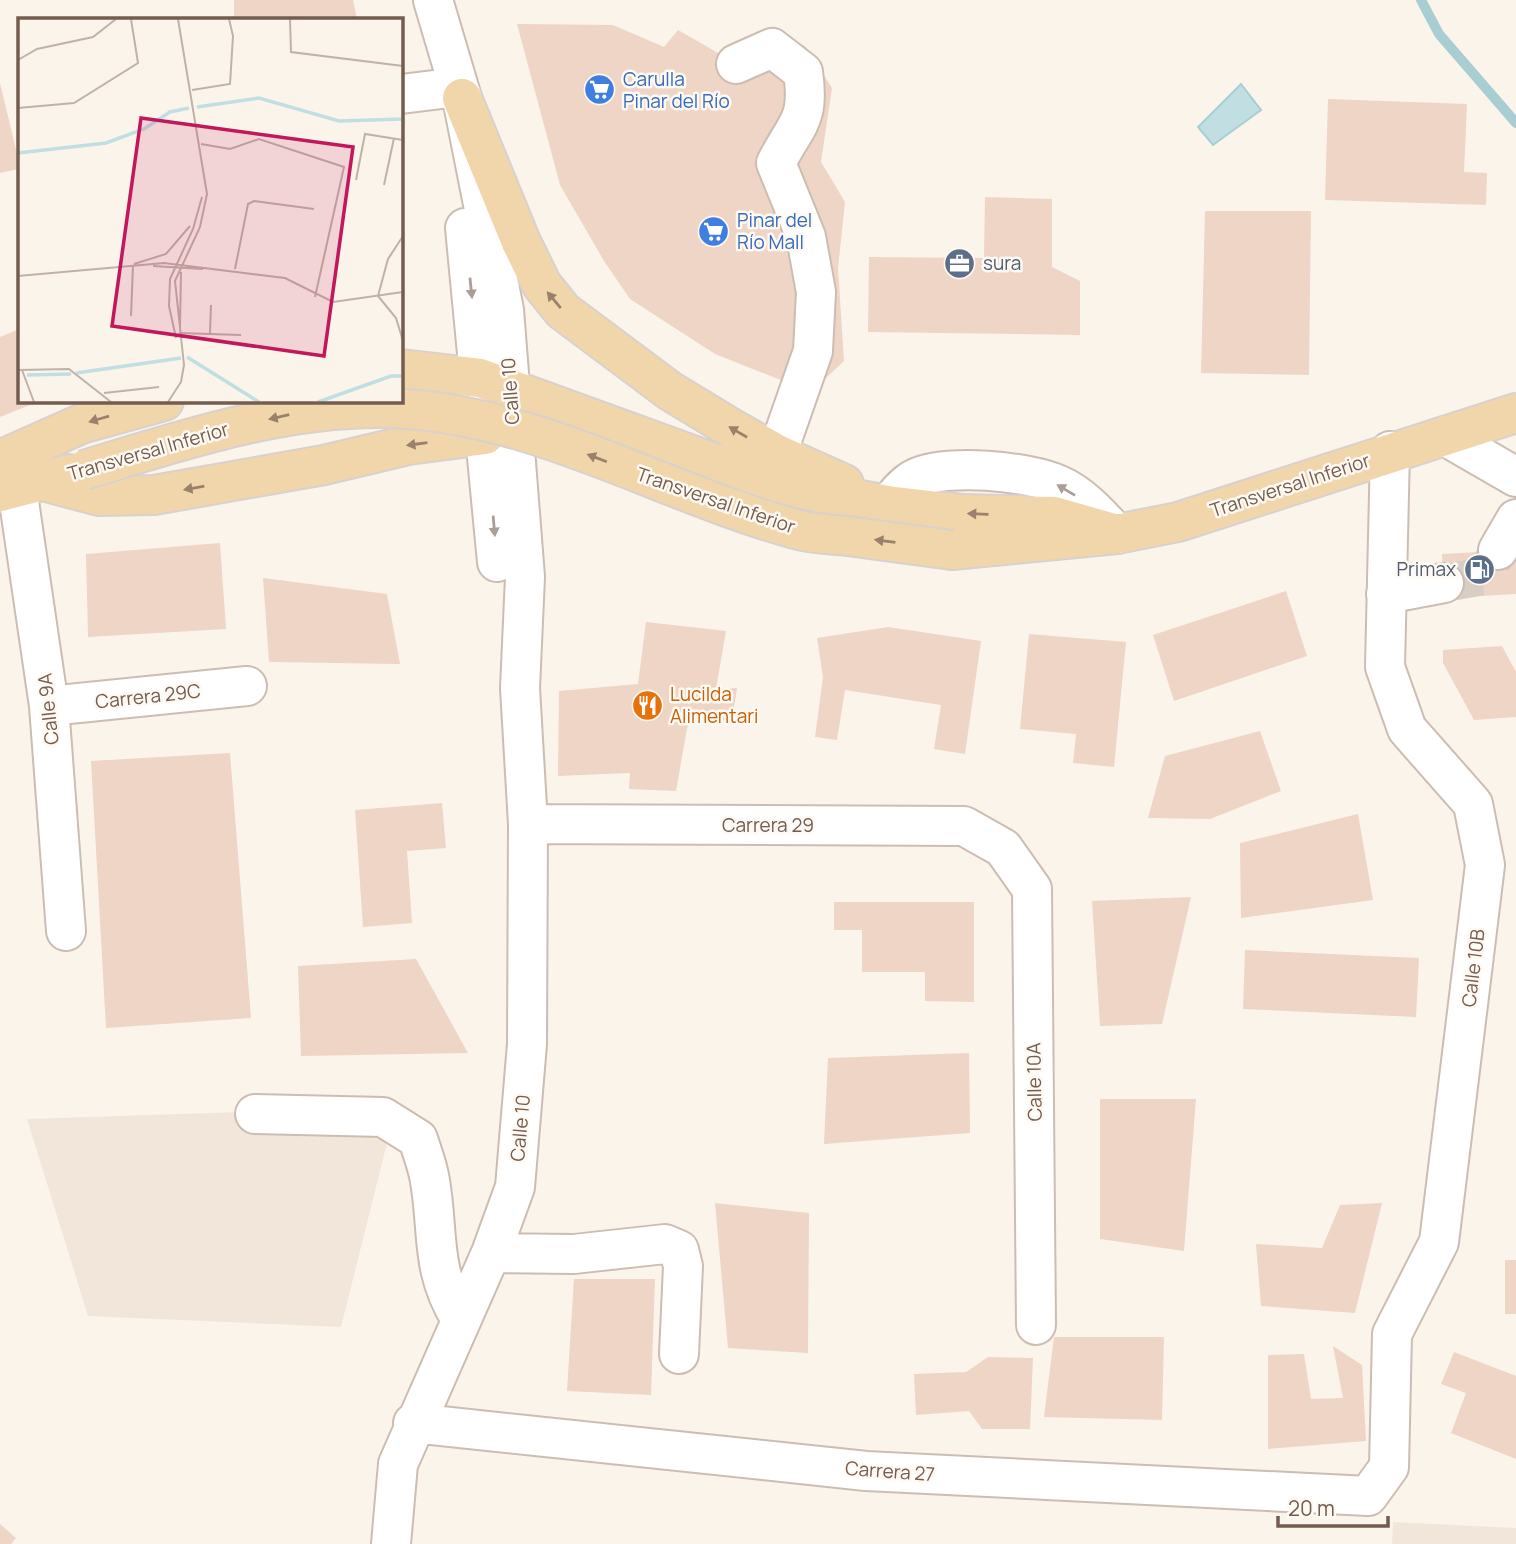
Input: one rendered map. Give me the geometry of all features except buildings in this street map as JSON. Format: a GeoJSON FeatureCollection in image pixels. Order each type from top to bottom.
{"type":"FeatureCollection","features":[{"type":"Feature","properties":{"kind":"main road"},"geometry":{"type":"LineString","coordinates":[[460,92],[526,253],[542,285],[564,311],[670,391],[777,454],[887,505]]}},
{"type":"Feature","properties":{"kind":"main road"},"geometry":{"type":"LineString","coordinates":[[402,369],[495,382],[769,483],[887,505],[964,514],[1054,516],[1117,534]]}},
{"type":"Feature","properties":{"kind":"main road"},"geometry":{"type":"LineString","coordinates":[[15,480],[81,424],[160,402]]}},
{"type":"Feature","properties":{"kind":"main road","name":"Transversal Inferior"},"geometry":{"type":"LineString","coordinates":[[15,480],[84,470],[204,433],[295,413],[385,408],[461,416],[566,446],[796,530],[952,550],[1117,534],[1178,522],[1390,451],[1516,413]]}},
{"type":"Feature","properties":{"kind":"main road"},"geometry":{"type":"LineString","coordinates":[[15,480],[99,496],[153,495],[324,465],[408,445],[485,435]]}},
{"type":"Feature","properties":{"kind":"street","name":"Calle 10"},"geometry":{"type":"LineString","coordinates":[[433,0],[460,92],[504,310],[485,435],[499,588],[520,688]]}},
{"type":"Feature","properties":{"kind":"street"},"geometry":{"type":"LineString","coordinates":[[736,64],[772,48],[803,72],[807,102],[802,120],[776,163],[806,237],[816,292],[813,351],[777,454]]}},
{"type":"Feature","properties":{"kind":"street"},"geometry":{"type":"LineString","coordinates":[[402,94],[460,92]]}},
{"type":"Feature","properties":{"kind":"street","name":"Calle 10"},"geometry":{"type":"LineString","coordinates":[[391,1544],[398,1464],[460,1318],[491,1253],[515,1187],[527,1044],[528,824],[520,688],[525,577],[495,382]]}},
{"type":"Feature","properties":{"kind":"street"},"geometry":{"type":"LineString","coordinates":[[1445,436],[1516,477]]}},
{"type":"Feature","properties":{"kind":"street","name":"Calle 10B"},"geometry":{"type":"LineString","coordinates":[[1368,1496],[1389,1467],[1392,1334],[1439,1242],[1485,865],[1473,804],[1407,729],[1385,667],[1390,451]]}},
{"type":"Feature","properties":{"kind":"street","name":"Calle 9A"},"geometry":{"type":"LineString","coordinates":[[15,480],[49,706],[66,931]]}},
{"type":"Feature","properties":{"kind":"street"},"geometry":{"type":"LineString","coordinates":[[1385,594],[1444,583]]}},
{"type":"Feature","properties":{"kind":"street","name":"Carrera 29C"},"geometry":{"type":"LineString","coordinates":[[49,706],[247,686]]}},
{"type":"Feature","properties":{"kind":"street","name":"Carrera 29"},"geometry":{"type":"LineString","coordinates":[[528,824],[964,826],[1003,848]]}},
{"type":"Feature","properties":{"kind":"street","name":"Calle 10A"},"geometry":{"type":"LineString","coordinates":[[1003,848],[1032,889],[1036,1325]]}},
{"type":"Feature","properties":{"kind":"street"},"geometry":{"type":"LineString","coordinates":[[256,1114],[383,1117],[418,1139],[430,1180],[444,1292],[460,1318]]}},
{"type":"Feature","properties":{"kind":"street"},"geometry":{"type":"LineString","coordinates":[[491,1253],[575,1254],[666,1244],[679,1250],[683,1266],[679,1354]]}},
{"type":"Feature","properties":{"kind":"street","name":"Carrera 27"},"geometry":{"type":"LineString","coordinates":[[414,1423],[866,1471],[1368,1496]]}},
{"type":"Feature","properties":{"kind":"shaded area"},"geometry":{"type":"Polygon","coordinates":[[[396,1107],[341,1327],[88,1316],[27,1119],[396,1107]]]}},
{"type":"Feature","properties":{"kind":"shaded area"},"geometry":{"type":"Polygon","coordinates":[[[1393,1522],[1516,1528],[1516,1544],[1392,1544],[1393,1522]]]}},
{"type":"Feature","properties":{"kind":"water"},"geometry":{"type":"Polygon","coordinates":[[[1241,84],[1261,110],[1213,145],[1198,127],[1241,84]]]}},
{"type":"Feature","properties":{"kind":"waterway"},"geometry":{"type":"LineString","coordinates":[[1421,0],[1439,34],[1516,123]]}},
{"type":"Feature","properties":{"kind":"tunnel"},"geometry":{"type":"LineString","coordinates":[[1444,583],[1485,576],[1498,550]]}},
{"type":"Feature","properties":{"kind":"place","name":"Carulla Pinar del Río"},"geometry":{"type":"Point","coordinates":[600,90]}},
{"type":"Feature","properties":{"kind":"place","name":"Pinar del Río Mall"},"geometry":{"type":"Point","coordinates":[714,231]}},
{"type":"Feature","properties":{"kind":"place","name":"sura"},"geometry":{"type":"Point","coordinates":[960,263]}},
{"type":"Feature","properties":{"kind":"place","name":"Primax"},"geometry":{"type":"Point","coordinates":[1479,569]}},
{"type":"Feature","properties":{"kind":"place","name":"Lucilda Alimentari"},"geometry":{"type":"Point","coordinates":[647,705]}}]}
